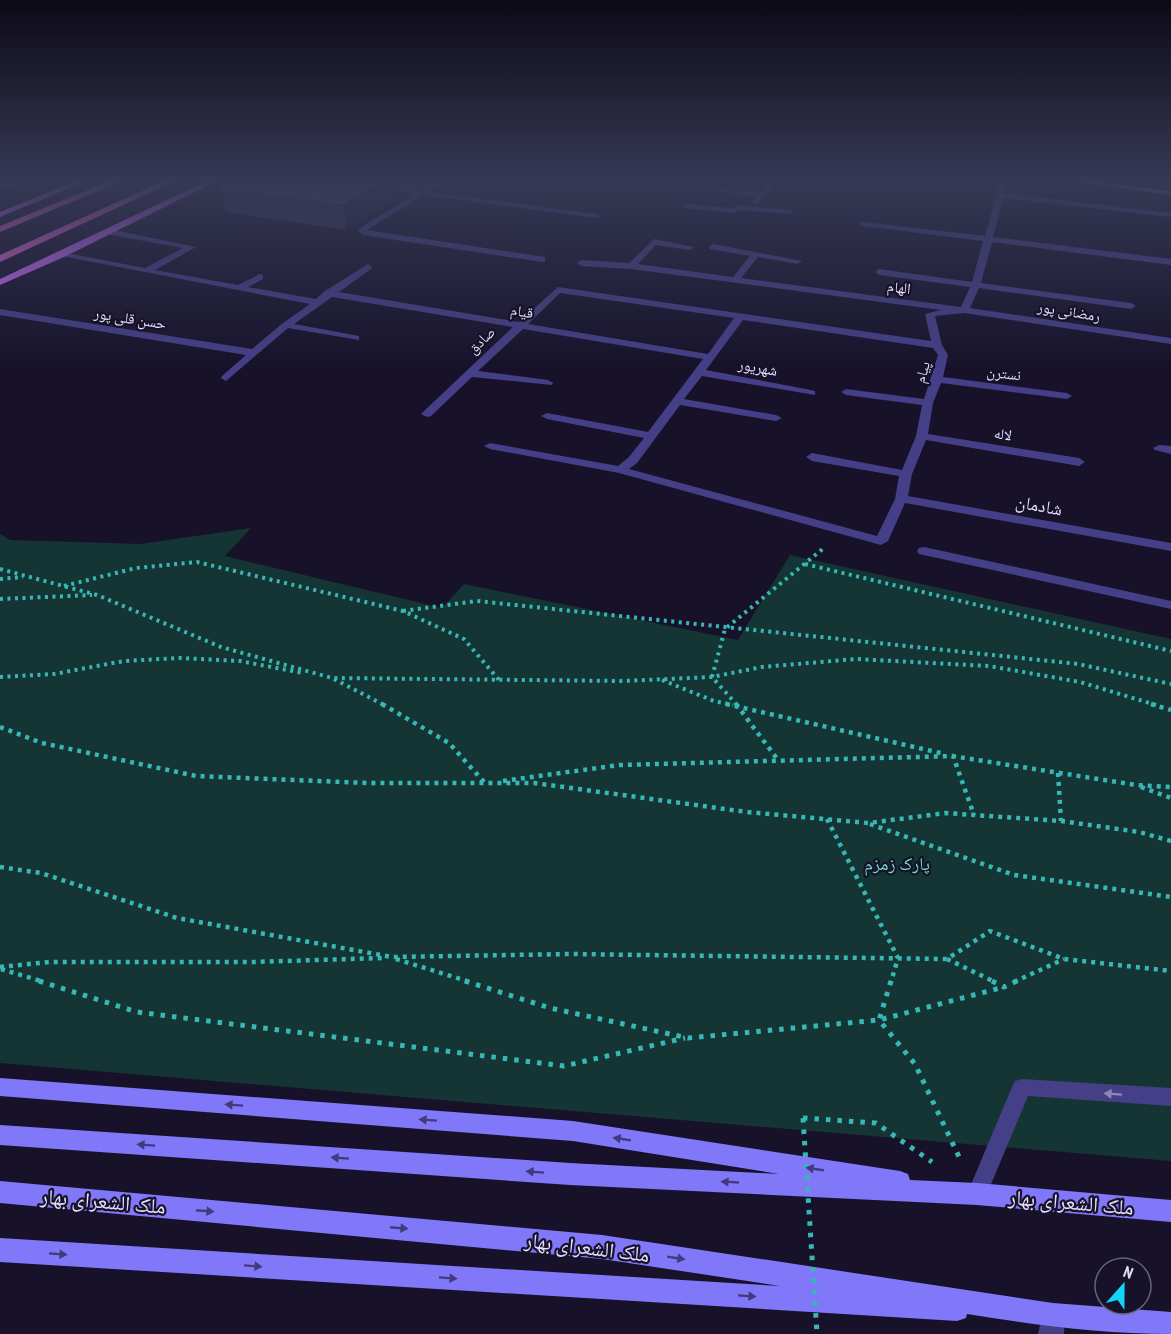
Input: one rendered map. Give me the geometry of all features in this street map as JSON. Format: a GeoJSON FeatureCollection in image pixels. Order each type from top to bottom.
{"type":"FeatureCollection","features":[{"type":"Feature","properties":{"kind":"highway"},"geometry":{"type":"LineString","coordinates":[[0,259],[37,242]]}},
{"type":"Feature","properties":{"kind":"main road"},"geometry":{"type":"LineString","coordinates":[[0,282],[88,242]]}},
{"type":"Feature","properties":{"kind":"main road"},"geometry":{"type":"LineString","coordinates":[[0,1087],[573,1131],[977,1194]]}},
{"type":"Feature","properties":{"kind":"main road","name":"ملک الشعرای بهار"},"geometry":{"type":"LineString","coordinates":[[0,1135],[570,1174],[977,1194],[1171,1210]]}},
{"type":"Feature","properties":{"kind":"main road","name":"ملک الشعرای بهار"},"geometry":{"type":"LineString","coordinates":[[0,1192],[602,1246],[1052,1324],[1171,1325]]}},
{"type":"Feature","properties":{"kind":"main road"},"geometry":{"type":"LineString","coordinates":[[0,1250],[1052,1324]]}},
{"type":"Feature","properties":{"kind":"street"},"geometry":{"type":"LineString","coordinates":[[146,271],[192,247],[166,242]]}},
{"type":"Feature","properties":{"kind":"street"},"geometry":{"type":"LineString","coordinates":[[431,242],[542,259]]}},
{"type":"Feature","properties":{"kind":"street"},"geometry":{"type":"LineString","coordinates":[[631,266],[654,242]]}},
{"type":"Feature","properties":{"kind":"street"},"geometry":{"type":"LineString","coordinates":[[656,242],[690,247]]}},
{"type":"Feature","properties":{"kind":"street"},"geometry":{"type":"LineString","coordinates":[[963,310],[976,285],[988,242]]}},
{"type":"Feature","properties":{"kind":"street"},"geometry":{"type":"LineString","coordinates":[[1021,242],[1171,262]]}},
{"type":"Feature","properties":{"kind":"street"},"geometry":{"type":"LineString","coordinates":[[714,247],[798,261]]}},
{"type":"Feature","properties":{"kind":"street"},"geometry":{"type":"LineString","coordinates":[[735,280],[756,254]]}},
{"type":"Feature","properties":{"kind":"street"},"geometry":{"type":"LineString","coordinates":[[62,255],[316,302]]}},
{"type":"Feature","properties":{"kind":"street","name":"الهام"},"geometry":{"type":"LineString","coordinates":[[581,263],[631,266],[963,310]]}},
{"type":"Feature","properties":{"kind":"street"},"geometry":{"type":"LineString","coordinates":[[226,378],[286,324],[368,267]]}},
{"type":"Feature","properties":{"kind":"street"},"geometry":{"type":"LineString","coordinates":[[879,272],[1131,306]]}},
{"type":"Feature","properties":{"kind":"street"},"geometry":{"type":"LineString","coordinates":[[239,288],[260,277]]}},
{"type":"Feature","properties":{"kind":"street","name":"صادق"},"geometry":{"type":"LineString","coordinates":[[427,414],[518,325],[558,290],[741,316]]}},
{"type":"Feature","properties":{"kind":"street","name":"قیام"},"geometry":{"type":"LineString","coordinates":[[328,293],[710,357]]}},
{"type":"Feature","properties":{"kind":"street","name":"رمضانی پور"},"geometry":{"type":"LineString","coordinates":[[963,310],[1171,341]]}},
{"type":"Feature","properties":{"kind":"street","name":"پیام"},"geometry":{"type":"LineString","coordinates":[[620,470],[881,541],[901,499],[906,474],[922,436],[928,403],[943,354],[937,345],[930,314],[963,310]]}},
{"type":"Feature","properties":{"kind":"street","name":"حسن قلی پور"},"geometry":{"type":"LineString","coordinates":[[0,312],[255,353]]}},
{"type":"Feature","properties":{"kind":"street"},"geometry":{"type":"LineString","coordinates":[[490,446],[620,470],[633,460],[652,436],[741,316],[937,345]]}},
{"type":"Feature","properties":{"kind":"street"},"geometry":{"type":"LineString","coordinates":[[286,324],[355,338]]}},
{"type":"Feature","properties":{"kind":"street","name":"شهریور"},"geometry":{"type":"LineString","coordinates":[[699,372],[811,393]]}},
{"type":"Feature","properties":{"kind":"street"},"geometry":{"type":"LineString","coordinates":[[468,373],[548,383]]}},
{"type":"Feature","properties":{"kind":"street","name":"نسترن"},"geometry":{"type":"LineString","coordinates":[[937,379],[1067,396]]}},
{"type":"Feature","properties":{"kind":"street"},"geometry":{"type":"LineString","coordinates":[[846,392],[928,403]]}},
{"type":"Feature","properties":{"kind":"street"},"geometry":{"type":"LineString","coordinates":[[678,401],[776,418]]}},
{"type":"Feature","properties":{"kind":"street"},"geometry":{"type":"LineString","coordinates":[[547,416],[652,436]]}},
{"type":"Feature","properties":{"kind":"street","name":"لاله"},"geometry":{"type":"LineString","coordinates":[[922,436],[1079,462]]}},
{"type":"Feature","properties":{"kind":"street"},"geometry":{"type":"LineString","coordinates":[[812,456],[906,474]]}},
{"type":"Feature","properties":{"kind":"street","name":"شادمان"},"geometry":{"type":"LineString","coordinates":[[901,499],[1171,547]]}},
{"type":"Feature","properties":{"kind":"street"},"geometry":{"type":"LineString","coordinates":[[924,551],[1171,605]]}},
{"type":"Feature","properties":{"kind":"lane"},"geometry":{"type":"LineString","coordinates":[[977,1194],[1022,1088],[1171,1097]]}},
{"type":"Feature","properties":{"kind":"path"},"geometry":{"type":"LineString","coordinates":[[712,677],[725,629],[830,543]]}},
{"type":"Feature","properties":{"kind":"path"},"geometry":{"type":"LineString","coordinates":[[63,586],[136,568],[197,562],[402,611],[464,639],[499,680]]}},
{"type":"Feature","properties":{"kind":"path"},"geometry":{"type":"LineString","coordinates":[[805,564],[1171,651]]}},
{"type":"Feature","properties":{"kind":"path"},"geometry":{"type":"LineString","coordinates":[[0,569],[97,595],[221,647],[332,678],[403,715],[449,743],[484,783]]}},
{"type":"Feature","properties":{"kind":"path"},"geometry":{"type":"LineString","coordinates":[[0,579],[29,577]]}},
{"type":"Feature","properties":{"kind":"path"},"geometry":{"type":"LineString","coordinates":[[0,599],[97,595]]}},
{"type":"Feature","properties":{"kind":"path"},"geometry":{"type":"LineString","coordinates":[[402,611],[477,601],[725,629],[1078,664],[1171,684]]}},
{"type":"Feature","properties":{"kind":"path"},"geometry":{"type":"LineString","coordinates":[[0,677],[54,674],[124,661],[180,658],[240,661],[332,678],[659,679],[712,677],[762,667],[856,659],[989,666],[1080,682],[1171,710]]}},
{"type":"Feature","properties":{"kind":"path"},"geometry":{"type":"LineString","coordinates":[[712,677],[740,707],[778,760]]}},
{"type":"Feature","properties":{"kind":"path"},"geometry":{"type":"LineString","coordinates":[[659,679],[714,701],[953,756],[1136,785],[1171,787]]}},
{"type":"Feature","properties":{"kind":"path"},"geometry":{"type":"LineString","coordinates":[[0,727],[42,743],[196,776],[367,783],[534,783],[747,812],[868,823],[946,813],[1061,821],[1139,832],[1171,842]]}},
{"type":"Feature","properties":{"kind":"path"},"geometry":{"type":"LineString","coordinates":[[484,783],[619,765],[953,756]]}},
{"type":"Feature","properties":{"kind":"path"},"geometry":{"type":"LineString","coordinates":[[953,756],[974,815]]}},
{"type":"Feature","properties":{"kind":"path"},"geometry":{"type":"LineString","coordinates":[[1058,773],[1061,821]]}},
{"type":"Feature","properties":{"kind":"path"},"geometry":{"type":"LineString","coordinates":[[1136,785],[1171,798]]}},
{"type":"Feature","properties":{"kind":"path"},"geometry":{"type":"LineString","coordinates":[[827,819],[898,958],[879,1020]]}},
{"type":"Feature","properties":{"kind":"path"},"geometry":{"type":"LineString","coordinates":[[868,823],[1014,875],[1171,897]]}},
{"type":"Feature","properties":{"kind":"path"},"geometry":{"type":"LineString","coordinates":[[0,867],[41,873],[177,918],[392,957],[550,1008],[688,1038]]}},
{"type":"Feature","properties":{"kind":"path"},"geometry":{"type":"LineString","coordinates":[[946,959],[990,931],[1064,959],[1171,971]]}},
{"type":"Feature","properties":{"kind":"path"},"geometry":{"type":"LineString","coordinates":[[0,968],[49,962],[252,962],[570,954],[898,958],[946,959],[1004,987]]}},
{"type":"Feature","properties":{"kind":"path"},"geometry":{"type":"LineString","coordinates":[[0,968],[137,1012],[564,1066],[688,1038],[879,1020],[1004,987],[1064,959]]}},
{"type":"Feature","properties":{"kind":"path"},"geometry":{"type":"LineString","coordinates":[[879,1020],[915,1064],[977,1194]]}},
{"type":"Feature","properties":{"kind":"path"},"geometry":{"type":"LineString","coordinates":[[817,1334],[803,1118],[876,1123],[977,1194]]}},
{"type":"Feature","properties":{"kind":"green space","name":"پارک زمزم"},"geometry":{"type":"Polygon","coordinates":[[[251,528],[225,556],[442,608],[464,584],[738,640],[790,555],[1171,639],[1171,1161],[0,1063],[0,534],[10,540],[141,544],[251,528]]]}}]}
